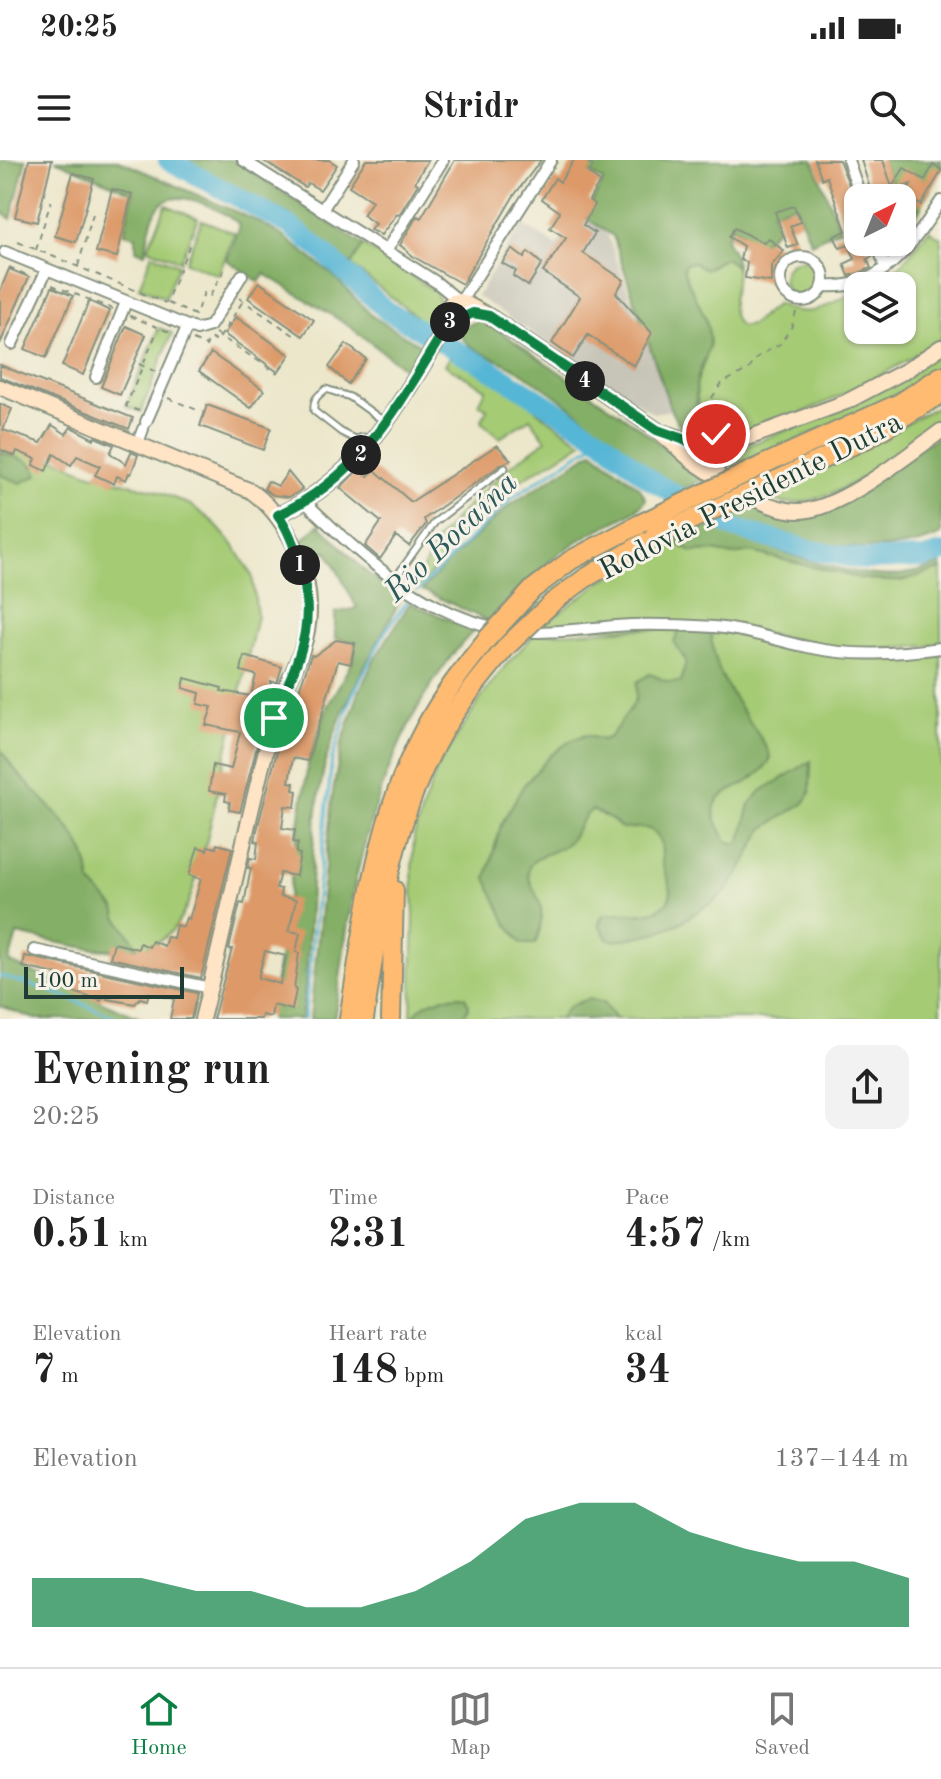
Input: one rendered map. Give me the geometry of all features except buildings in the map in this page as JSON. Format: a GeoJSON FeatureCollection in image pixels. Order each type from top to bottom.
{"type":"FeatureCollection","features":[{"type":"Feature","properties":{"kind":"highway","name":"Rodovia Presidente Dutra"},"geometry":{"type":"LineString","coordinates":[[349,1019],[375,862],[405,770],[451,685],[487,639],[533,589],[571,560],[765,464],[900,403],[941,376]]}},
{"type":"Feature","properties":{"kind":"highway","name":"Rodovia Presidente Dutra"},"geometry":{"type":"LineString","coordinates":[[364,1019],[376,935],[395,845],[408,805],[444,730],[506,647],[553,602],[584,579],[654,537],[868,438],[941,394]]}},
{"type":"Feature","properties":{"kind":"highway"},"geometry":{"type":"LineString","coordinates":[[391,1019],[395,845]]}},
{"type":"Feature","properties":{"kind":"main road"},"geometry":{"type":"LineString","coordinates":[[278,515],[305,502],[349,469],[386,423],[457,309],[489,316],[657,430],[691,460],[722,481],[771,506],[796,511],[812,510],[849,493],[941,431]]}},
{"type":"Feature","properties":{"kind":"main road"},"geometry":{"type":"LineString","coordinates":[[657,430],[688,441],[729,445],[846,402],[894,378],[941,347]]}},
{"type":"Feature","properties":{"kind":"main road"},"geometry":{"type":"LineString","coordinates":[[0,387],[144,427],[251,491],[278,515],[289,533],[303,573],[308,598],[302,651],[274,718],[202,1019]]}},
{"type":"Feature","properties":{"kind":"main road"},"geometry":{"type":"LineString","coordinates":[[722,481],[716,462],[729,445]]}},
{"type":"Feature","properties":{"kind":"street"},"geometry":{"type":"LineString","coordinates":[[322,210],[354,160]]}},
{"type":"Feature","properties":{"kind":"street"},"geometry":{"type":"LineString","coordinates":[[386,251],[443,160]]}},
{"type":"Feature","properties":{"kind":"street"},"geometry":{"type":"LineString","coordinates":[[250,162],[436,282],[457,309],[551,160]]}},
{"type":"Feature","properties":{"kind":"street"},"geometry":{"type":"LineString","coordinates":[[848,160],[856,184]]}},
{"type":"Feature","properties":{"kind":"street"},"geometry":{"type":"LineString","coordinates":[[823,286],[853,286],[885,267],[910,247],[941,201]]}},
{"type":"Feature","properties":{"kind":"street"},"geometry":{"type":"LineString","coordinates":[[5,252],[47,269],[124,308],[187,332],[208,328],[242,275]]}},
{"type":"Feature","properties":{"kind":"street"},"geometry":{"type":"LineString","coordinates":[[881,256],[885,267]]}},
{"type":"Feature","properties":{"kind":"street"},"geometry":{"type":"LineString","coordinates":[[802,257],[815,261],[823,272],[823,286],[813,298],[799,301],[786,294],[780,282],[781,272],[789,261],[802,257]]}},
{"type":"Feature","properties":{"kind":"street"},"geometry":{"type":"LineString","coordinates":[[12,344],[47,269]]}},
{"type":"Feature","properties":{"kind":"street"},"geometry":{"type":"LineString","coordinates":[[96,377],[124,308]]}},
{"type":"Feature","properties":{"kind":"street"},"geometry":{"type":"LineString","coordinates":[[144,427],[187,332]]}},
{"type":"Feature","properties":{"kind":"street"},"geometry":{"type":"LineString","coordinates":[[305,502],[405,589],[477,622],[508,630],[543,632],[619,625],[715,627],[745,631],[810,648],[862,655],[894,655],[941,648]]}},
{"type":"Feature","properties":{"kind":"street"},"geometry":{"type":"LineString","coordinates":[[34,950],[210,988]]}},
{"type":"Feature","properties":{"kind":"lane"},"geometry":{"type":"LineString","coordinates":[[372,441],[364,437],[355,439],[322,419],[314,411],[313,402],[317,396],[326,389],[340,392],[386,423]]}},
{"type":"Feature","properties":{"kind":"lane"},"geometry":{"type":"LineString","coordinates":[[393,581],[435,522],[505,468]]}},
{"type":"Feature","properties":{"kind":"path"},"geometry":{"type":"LineString","coordinates":[[36,250],[51,201]]}},
{"type":"Feature","properties":{"kind":"path"},"geometry":{"type":"LineString","coordinates":[[78,266],[93,214]]}},
{"type":"Feature","properties":{"kind":"path"},"geometry":{"type":"LineString","coordinates":[[166,303],[191,241]]}},
{"type":"Feature","properties":{"kind":"path"},"geometry":{"type":"LineString","coordinates":[[18,242],[195,315],[204,293],[210,296],[225,268]]}},
{"type":"Feature","properties":{"kind":"path"},"geometry":{"type":"LineString","coordinates":[[9,267],[124,308],[172,333]]}},
{"type":"Feature","properties":{"kind":"path"},"geometry":{"type":"LineString","coordinates":[[231,293],[298,338]]}},
{"type":"Feature","properties":{"kind":"path"},"geometry":{"type":"LineString","coordinates":[[187,332],[206,346],[210,338],[217,342],[243,301]]}},
{"type":"Feature","properties":{"kind":"path"},"geometry":{"type":"LineString","coordinates":[[729,445],[713,430],[729,424],[730,418],[720,410],[710,409],[709,402],[722,383],[749,369],[761,354],[780,344],[794,323],[799,301]]}},
{"type":"Feature","properties":{"kind":"path"},"geometry":{"type":"LineString","coordinates":[[144,427],[126,406],[159,328]]}},
{"type":"Feature","properties":{"kind":"path"},"geometry":{"type":"LineString","coordinates":[[208,328],[277,373]]}},
{"type":"Feature","properties":{"kind":"path"},"geometry":{"type":"LineString","coordinates":[[141,365],[157,372]]}},
{"type":"Feature","properties":{"kind":"path"},"geometry":{"type":"LineString","coordinates":[[163,397],[202,412]]}},
{"type":"Feature","properties":{"kind":"shaded area"},"geometry":{"type":"Polygon","coordinates":[[[578,214],[607,234],[672,410],[653,413],[477,296],[522,224],[557,246],[578,214]]]}},
{"type":"Feature","properties":{"kind":"green space"},"geometry":{"type":"Polygon","coordinates":[[[3,160],[26,160],[11,219],[0,210],[0,163],[3,160]]]}},
{"type":"Feature","properties":{"kind":"green space"},"geometry":{"type":"Polygon","coordinates":[[[55,160],[118,160],[259,222],[283,236],[334,276],[372,316],[422,346],[407,370],[346,324],[265,274],[259,282],[227,260],[239,229],[238,223],[197,201],[174,198],[165,202],[152,219],[145,253],[136,250],[136,236],[124,233],[133,193],[55,160]]]}},
{"type":"Feature","properties":{"kind":"green space"},"geometry":{"type":"Polygon","coordinates":[[[171,160],[234,160],[363,245],[351,265],[289,214],[171,160]]]}},
{"type":"Feature","properties":{"kind":"green space"},"geometry":{"type":"Polygon","coordinates":[[[592,160],[813,160],[840,229],[811,243],[795,204],[772,212],[778,228],[760,244],[732,226],[726,240],[734,254],[737,271],[735,265],[725,258],[705,269],[693,262],[685,264],[686,278],[704,315],[709,335],[708,349],[697,381],[697,406],[689,422],[690,431],[680,426],[672,413],[613,236],[584,217],[603,181],[586,171],[592,160]]]}},
{"type":"Feature","properties":{"kind":"green space"},"geometry":{"type":"Polygon","coordinates":[[[882,160],[941,160],[941,170],[916,216],[916,184],[892,184],[882,160]]]}},
{"type":"Feature","properties":{"kind":"green space"},"geometry":{"type":"Polygon","coordinates":[[[166,205],[198,218],[180,261],[148,248],[166,205]]]}},
{"type":"Feature","properties":{"kind":"green space"},"geometry":{"type":"Polygon","coordinates":[[[202,220],[235,233],[218,275],[185,262],[202,220]]]}},
{"type":"Feature","properties":{"kind":"green space"},"geometry":{"type":"Polygon","coordinates":[[[929,230],[941,238],[941,337],[935,343],[850,391],[776,423],[741,432],[711,435],[688,429],[688,422],[698,405],[696,385],[710,344],[706,318],[687,281],[683,268],[685,264],[693,262],[710,268],[725,258],[735,265],[737,271],[732,309],[741,327],[751,325],[777,304],[809,311],[844,298],[844,344],[916,344],[916,272],[890,272],[908,256],[916,256],[916,246],[929,230]]]}},
{"type":"Feature","properties":{"kind":"green space"},"geometry":{"type":"Polygon","coordinates":[[[363,245],[436,292],[440,305],[432,324],[423,322],[351,265],[363,245]]]}},
{"type":"Feature","properties":{"kind":"green space"},"geometry":{"type":"Polygon","coordinates":[[[152,254],[178,265],[165,298],[139,287],[152,254]]]}},
{"type":"Feature","properties":{"kind":"green space"},"geometry":{"type":"Polygon","coordinates":[[[802,260],[815,266],[821,279],[815,292],[802,298],[789,292],[783,279],[789,266],[802,260]]]}},
{"type":"Feature","properties":{"kind":"green space"},"geometry":{"type":"Polygon","coordinates":[[[482,319],[635,424],[704,479],[678,491],[534,381],[470,346],[460,335],[462,328],[482,319]]]}},
{"type":"Feature","properties":{"kind":"green space"},"geometry":{"type":"Polygon","coordinates":[[[159,328],[172,333],[141,412],[126,406],[159,328]]]}},
{"type":"Feature","properties":{"kind":"green space"},"geometry":{"type":"Polygon","coordinates":[[[941,353],[941,366],[891,397],[730,467],[736,454],[749,445],[813,420],[941,353]]]}},
{"type":"Feature","properties":{"kind":"green space"},"geometry":{"type":"Polygon","coordinates":[[[456,356],[516,387],[538,412],[582,442],[490,503],[419,589],[415,586],[436,541],[509,467],[546,440],[530,418],[500,438],[481,422],[487,409],[479,404],[486,389],[445,365],[450,357],[456,356]]]}},
{"type":"Feature","properties":{"kind":"green space"},"geometry":{"type":"Polygon","coordinates":[[[941,404],[941,424],[848,486],[807,501],[785,503],[764,497],[841,459],[941,404]]]}},
{"type":"Feature","properties":{"kind":"green space"},"geometry":{"type":"Polygon","coordinates":[[[0,435],[88,473],[157,491],[191,505],[212,521],[235,547],[252,575],[257,616],[205,848],[180,920],[164,938],[148,947],[129,950],[84,948],[0,931],[0,435]]]}},
{"type":"Feature","properties":{"kind":"green space"},"geometry":{"type":"Polygon","coordinates":[[[941,435],[941,535],[916,544],[861,548],[803,540],[724,518],[746,506],[798,515],[941,435]]]}},
{"type":"Feature","properties":{"kind":"green space"},"geometry":{"type":"Polygon","coordinates":[[[593,451],[639,487],[646,499],[636,510],[560,553],[488,621],[422,590],[509,506],[593,451]]]}},
{"type":"Feature","properties":{"kind":"green space"},"geometry":{"type":"Polygon","coordinates":[[[0,452],[28,462],[38,475],[21,483],[0,475],[0,452]]]}},
{"type":"Feature","properties":{"kind":"green space"},"geometry":{"type":"Polygon","coordinates":[[[710,523],[803,559],[856,572],[899,575],[941,564],[941,569],[902,581],[883,581],[751,552],[732,555],[714,551],[692,552],[673,541],[710,523]]]}},
{"type":"Feature","properties":{"kind":"green space"},"geometry":{"type":"Polygon","coordinates":[[[319,524],[365,571],[401,599],[348,700],[325,764],[315,827],[301,1019],[270,1019],[308,764],[327,707],[353,660],[356,642],[335,638],[335,613],[357,608],[327,551],[304,557],[298,545],[319,524]]]}},
{"type":"Feature","properties":{"kind":"green space"},"geometry":{"type":"Polygon","coordinates":[[[673,541],[692,552],[714,551],[732,555],[751,552],[883,581],[902,580],[941,569],[941,645],[852,651],[744,629],[540,627],[603,580],[673,541]]]}},
{"type":"Feature","properties":{"kind":"green space"},"geometry":{"type":"Polygon","coordinates":[[[410,603],[474,630],[432,683],[386,776],[357,874],[334,1019],[310,1019],[332,798],[341,746],[359,692],[374,660],[410,603]]]}},
{"type":"Feature","properties":{"kind":"green space"},"geometry":{"type":"Polygon","coordinates":[[[642,629],[741,634],[864,659],[914,659],[941,654],[941,1019],[411,1019],[414,836],[438,767],[483,695],[535,634],[642,629]]]}},
{"type":"Feature","properties":{"kind":"green space"},"geometry":{"type":"Polygon","coordinates":[[[679,630],[711,631],[717,665],[724,680],[769,752],[770,760],[760,773],[718,801],[714,810],[727,841],[736,844],[741,840],[750,804],[761,791],[811,761],[810,794],[804,803],[763,829],[738,875],[723,895],[678,924],[655,933],[615,941],[607,939],[599,924],[602,916],[656,910],[668,901],[671,891],[657,835],[646,828],[622,829],[592,810],[566,844],[536,859],[529,867],[529,878],[540,902],[541,922],[535,944],[522,944],[506,922],[486,878],[501,825],[523,786],[551,755],[570,741],[586,735],[602,740],[610,737],[633,705],[637,682],[650,674],[668,682],[681,682],[686,661],[674,643],[679,630]]]}},
{"type":"Feature","properties":{"kind":"green space"},"geometry":{"type":"Polygon","coordinates":[[[0,748],[80,844],[90,882],[115,908],[117,917],[138,947],[92,948],[17,934],[9,962],[142,1019],[35,1019],[0,1006],[0,748]]]}},
{"type":"Feature","properties":{"kind":"green space"},"geometry":{"type":"Polygon","coordinates":[[[465,997],[469,1005],[463,1019],[412,1019],[432,1001],[465,997]]]}},
{"type":"Feature","properties":{"kind":"green space"},"geometry":{"type":"Polygon","coordinates":[[[588,999],[603,1003],[615,1019],[560,1019],[567,1008],[588,999]]]}},
{"type":"Feature","properties":{"kind":"waterway"},"geometry":{"type":"LineString","coordinates":[[168,160],[289,225],[387,311],[495,372],[601,439],[652,481],[733,528],[807,549],[864,560],[924,558],[941,553]]}},
{"type":"Feature","properties":{"kind":"waterway","name":"Rio Bocaína"},"geometry":{"type":"LineString","coordinates":[[417,591],[512,498],[601,439]]}},
{"type":"Feature","properties":{"kind":"waterway","name":"Rio Bocaína"},"geometry":{"type":"LineString","coordinates":[[304,1019],[332,759],[351,698],[385,632],[411,596]]}},
{"type":"Feature","properties":{"kind":"waterway","name":"Rio Bocaína"},"geometry":{"type":"LineString","coordinates":[[0,976],[51,991],[119,1019]]}},
{"type":"Feature","properties":{"kind":"route"},"geometry":{"type":"LineString","coordinates":[[274,718],[302,651],[309,612],[306,585],[297,554],[278,515],[331,485],[358,459],[379,433],[452,318],[460,319],[469,313],[489,316],[657,430],[688,441],[729,445],[716,434]]}}]}
